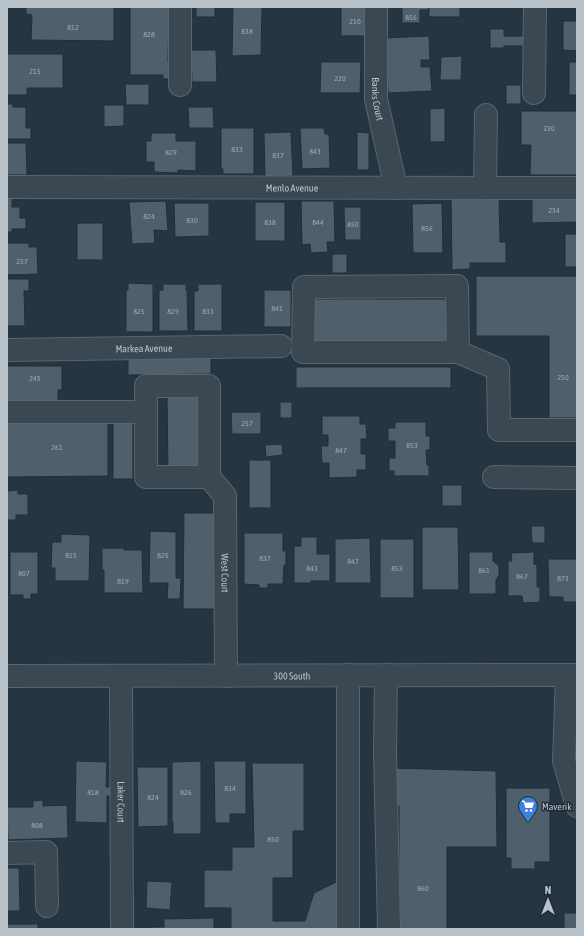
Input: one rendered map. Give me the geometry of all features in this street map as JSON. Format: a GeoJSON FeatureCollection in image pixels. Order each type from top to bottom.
{"type":"FeatureCollection","features":[{"type":"Feature","properties":{"kind":"street"},"geometry":{"type":"LineString","coordinates":[[180,7],[180,85]]}},
{"type":"Feature","properties":{"kind":"street","name":"Banks Court"},"geometry":{"type":"LineString","coordinates":[[376,7],[376,99],[396,188]]}},
{"type":"Feature","properties":{"kind":"street"},"geometry":{"type":"LineString","coordinates":[[534,93],[535,7]]}},
{"type":"Feature","properties":{"kind":"street"},"geometry":{"type":"LineString","coordinates":[[485,188],[486,115]]}},
{"type":"Feature","properties":{"kind":"street","name":"Menlo Avenue"},"geometry":{"type":"LineString","coordinates":[[7,187],[577,188]]}},
{"type":"Feature","properties":{"kind":"street"},"geometry":{"type":"LineString","coordinates":[[458,352],[457,286],[304,287],[303,352],[458,352],[498,368],[499,430],[577,430]]}},
{"type":"Feature","properties":{"kind":"street","name":"Markea Avenue"},"geometry":{"type":"LineString","coordinates":[[7,350],[281,346]]}},
{"type":"Feature","properties":{"kind":"street"},"geometry":{"type":"LineString","coordinates":[[146,386],[209,386],[209,477],[146,477],[146,412],[146,386]]}},
{"type":"Feature","properties":{"kind":"street"},"geometry":{"type":"LineString","coordinates":[[7,412],[146,412]]}},
{"type":"Feature","properties":{"kind":"street","name":"West Court"},"geometry":{"type":"LineString","coordinates":[[209,477],[225,496],[226,676]]}},
{"type":"Feature","properties":{"kind":"street"},"geometry":{"type":"LineString","coordinates":[[494,477],[577,478]]}},
{"type":"Feature","properties":{"kind":"street"},"geometry":{"type":"LineString","coordinates":[[572,675],[564,761],[577,806]]}},
{"type":"Feature","properties":{"kind":"street","name":"300 South"},"geometry":{"type":"LineString","coordinates":[[7,676],[572,675]]}},
{"type":"Feature","properties":{"kind":"street","name":"Laker Court"},"geometry":{"type":"LineString","coordinates":[[121,676],[122,929]]}},
{"type":"Feature","properties":{"kind":"street"},"geometry":{"type":"LineString","coordinates":[[348,676],[348,929]]}},
{"type":"Feature","properties":{"kind":"street"},"geometry":{"type":"LineString","coordinates":[[386,676],[389,929]]}},
{"type":"Feature","properties":{"kind":"street"},"geometry":{"type":"LineString","coordinates":[[7,853],[46,852],[47,906]]}},
{"type":"Feature","properties":{"kind":"building"},"geometry":{"type":"Polygon","coordinates":[[[26,7],[114,7],[114,41],[31,40],[32,15],[26,14],[26,7]]]}},
{"type":"Feature","properties":{"kind":"building"},"geometry":{"type":"Polygon","coordinates":[[[130,7],[169,7],[168,62],[172,62],[172,79],[163,79],[163,75],[130,75],[130,7]]]}},
{"type":"Feature","properties":{"kind":"building"},"geometry":{"type":"Polygon","coordinates":[[[196,7],[215,7],[215,17],[196,17],[196,7]]]}},
{"type":"Feature","properties":{"kind":"building"},"geometry":{"type":"Polygon","coordinates":[[[233,7],[262,7],[261,55],[232,56],[233,7]]]}},
{"type":"Feature","properties":{"kind":"building"},"geometry":{"type":"Polygon","coordinates":[[[341,7],[368,7],[369,36],[341,36],[341,7]]]}},
{"type":"Feature","properties":{"kind":"building"},"geometry":{"type":"Polygon","coordinates":[[[402,7],[429,7],[429,10],[420,10],[420,23],[402,23],[402,7]]]}},
{"type":"Feature","properties":{"kind":"building"},"geometry":{"type":"Polygon","coordinates":[[[429,7],[460,7],[460,17],[429,17],[429,7]]]}},
{"type":"Feature","properties":{"kind":"building"},"geometry":{"type":"Polygon","coordinates":[[[563,21],[577,21],[577,51],[563,50],[563,21]]]}},
{"type":"Feature","properties":{"kind":"building"},"geometry":{"type":"Polygon","coordinates":[[[490,29],[504,29],[504,36],[525,36],[525,46],[490,48],[490,29]]]}},
{"type":"Feature","properties":{"kind":"building"},"geometry":{"type":"Polygon","coordinates":[[[429,36],[430,60],[421,60],[421,67],[430,67],[432,91],[388,93],[386,38],[429,36]]]}},
{"type":"Feature","properties":{"kind":"building"},"geometry":{"type":"Polygon","coordinates":[[[191,50],[216,50],[217,82],[192,82],[191,50]]]}},
{"type":"Feature","properties":{"kind":"building"},"geometry":{"type":"Polygon","coordinates":[[[7,54],[63,54],[63,88],[27,88],[27,95],[7,95],[7,54]]]}},
{"type":"Feature","properties":{"kind":"building"},"geometry":{"type":"Polygon","coordinates":[[[462,56],[461,80],[440,80],[441,57],[462,56]]]}},
{"type":"Feature","properties":{"kind":"building"},"geometry":{"type":"Polygon","coordinates":[[[321,62],[361,62],[360,93],[320,93],[321,62]]]}},
{"type":"Feature","properties":{"kind":"building"},"geometry":{"type":"Polygon","coordinates":[[[569,62],[577,62],[577,95],[569,95],[569,62]]]}},
{"type":"Feature","properties":{"kind":"building"},"geometry":{"type":"Polygon","coordinates":[[[125,84],[149,84],[149,105],[126,105],[125,84]]]}},
{"type":"Feature","properties":{"kind":"building"},"geometry":{"type":"Polygon","coordinates":[[[506,85],[521,85],[521,104],[506,104],[506,85]]]}},
{"type":"Feature","properties":{"kind":"building"},"geometry":{"type":"Polygon","coordinates":[[[7,104],[13,104],[13,107],[26,107],[26,128],[31,128],[31,139],[7,139],[7,104]]]}},
{"type":"Feature","properties":{"kind":"building"},"geometry":{"type":"Polygon","coordinates":[[[104,105],[124,105],[124,126],[104,127],[104,105]]]}},
{"type":"Feature","properties":{"kind":"building"},"geometry":{"type":"Polygon","coordinates":[[[188,107],[213,107],[214,128],[189,128],[188,107]]]}},
{"type":"Feature","properties":{"kind":"building"},"geometry":{"type":"Polygon","coordinates":[[[445,108],[445,142],[430,142],[430,109],[445,108]]]}},
{"type":"Feature","properties":{"kind":"building"},"geometry":{"type":"Polygon","coordinates":[[[521,111],[577,111],[577,175],[530,175],[531,145],[521,145],[521,111]]]}},
{"type":"Feature","properties":{"kind":"building"},"geometry":{"type":"Polygon","coordinates":[[[221,128],[254,128],[254,174],[223,174],[223,169],[221,169],[221,128]]]}},
{"type":"Feature","properties":{"kind":"building"},"geometry":{"type":"Polygon","coordinates":[[[300,128],[324,128],[325,134],[329,134],[330,168],[302,169],[300,128]]]}},
{"type":"Feature","properties":{"kind":"building"},"geometry":{"type":"Polygon","coordinates":[[[291,132],[293,176],[265,177],[264,133],[291,132]]]}},
{"type":"Feature","properties":{"kind":"building"},"geometry":{"type":"Polygon","coordinates":[[[357,132],[369,133],[369,170],[357,170],[357,132]]]}},
{"type":"Feature","properties":{"kind":"building"},"geometry":{"type":"Polygon","coordinates":[[[151,133],[176,133],[176,141],[196,141],[196,171],[178,170],[178,173],[154,172],[154,162],[146,162],[146,141],[151,141],[151,133]]]}},
{"type":"Feature","properties":{"kind":"building"},"geometry":{"type":"Polygon","coordinates":[[[7,143],[26,143],[27,175],[7,175],[7,143]]]}},
{"type":"Feature","properties":{"kind":"building"},"geometry":{"type":"Polygon","coordinates":[[[499,197],[500,242],[506,242],[506,263],[470,263],[470,269],[452,270],[451,198],[499,197]]]}},
{"type":"Feature","properties":{"kind":"building"},"geometry":{"type":"Polygon","coordinates":[[[7,198],[12,198],[12,207],[20,207],[20,218],[26,218],[26,229],[12,229],[12,232],[7,232],[7,198]]]}},
{"type":"Feature","properties":{"kind":"building"},"geometry":{"type":"Polygon","coordinates":[[[532,198],[577,198],[577,222],[532,223],[532,198]]]}},
{"type":"Feature","properties":{"kind":"building"},"geometry":{"type":"Polygon","coordinates":[[[166,201],[168,231],[154,230],[155,243],[132,244],[129,202],[166,201]]]}},
{"type":"Feature","properties":{"kind":"building"},"geometry":{"type":"Polygon","coordinates":[[[301,201],[334,201],[335,242],[327,242],[328,252],[311,253],[310,244],[302,245],[301,201]]]}},
{"type":"Feature","properties":{"kind":"building"},"geometry":{"type":"Polygon","coordinates":[[[255,202],[285,202],[285,241],[255,241],[255,202]]]}},
{"type":"Feature","properties":{"kind":"building"},"geometry":{"type":"Polygon","coordinates":[[[174,203],[209,203],[209,236],[175,237],[174,203]]]}},
{"type":"Feature","properties":{"kind":"building"},"geometry":{"type":"Polygon","coordinates":[[[442,203],[443,253],[413,253],[412,204],[442,203]]]}},
{"type":"Feature","properties":{"kind":"building"},"geometry":{"type":"Polygon","coordinates":[[[344,207],[361,207],[361,240],[345,240],[344,207]]]}},
{"type":"Feature","properties":{"kind":"building"},"geometry":{"type":"Polygon","coordinates":[[[77,223],[103,223],[103,260],[77,260],[77,223]]]}},
{"type":"Feature","properties":{"kind":"building"},"geometry":{"type":"Polygon","coordinates":[[[565,234],[577,234],[577,267],[565,267],[565,234]]]}},
{"type":"Feature","properties":{"kind":"building"},"geometry":{"type":"Polygon","coordinates":[[[7,243],[29,243],[29,247],[37,247],[38,274],[7,275],[7,243]]]}},
{"type":"Feature","properties":{"kind":"building"},"geometry":{"type":"Polygon","coordinates":[[[332,254],[347,254],[347,273],[332,273],[332,254]]]}},
{"type":"Feature","properties":{"kind":"building"},"geometry":{"type":"Polygon","coordinates":[[[476,276],[577,276],[577,418],[549,418],[549,336],[476,336],[476,276]]]}},
{"type":"Feature","properties":{"kind":"building"},"geometry":{"type":"Polygon","coordinates":[[[7,279],[29,279],[29,291],[24,291],[25,326],[7,326],[7,279]]]}},
{"type":"Feature","properties":{"kind":"building"},"geometry":{"type":"Polygon","coordinates":[[[128,283],[153,284],[153,332],[126,332],[126,290],[128,290],[128,283]]]}},
{"type":"Feature","properties":{"kind":"building"},"geometry":{"type":"Polygon","coordinates":[[[163,284],[186,284],[188,331],[159,331],[159,290],[163,290],[163,284]]]}},
{"type":"Feature","properties":{"kind":"building"},"geometry":{"type":"Polygon","coordinates":[[[198,284],[222,284],[222,331],[194,331],[194,291],[198,291],[198,284]]]}},
{"type":"Feature","properties":{"kind":"building"},"geometry":{"type":"Polygon","coordinates":[[[264,290],[291,290],[291,327],[264,327],[264,290]]]}},
{"type":"Feature","properties":{"kind":"building"},"geometry":{"type":"Polygon","coordinates":[[[313,299],[451,299],[451,341],[313,341],[313,299]]]}},
{"type":"Feature","properties":{"kind":"building"},"geometry":{"type":"Polygon","coordinates":[[[211,356],[211,374],[128,375],[128,357],[211,356]]]}},
{"type":"Feature","properties":{"kind":"building"},"geometry":{"type":"Polygon","coordinates":[[[7,366],[62,366],[62,390],[58,390],[58,405],[7,405],[7,366]]]}},
{"type":"Feature","properties":{"kind":"building"},"geometry":{"type":"Polygon","coordinates":[[[296,367],[451,367],[451,388],[296,388],[296,367]]]}},
{"type":"Feature","properties":{"kind":"building"},"geometry":{"type":"Polygon","coordinates":[[[167,396],[199,396],[200,470],[168,470],[167,396]]]}},
{"type":"Feature","properties":{"kind":"building"},"geometry":{"type":"Polygon","coordinates":[[[280,402],[292,402],[292,418],[280,418],[280,402]]]}},
{"type":"Feature","properties":{"kind":"building"},"geometry":{"type":"Polygon","coordinates":[[[231,412],[261,412],[261,434],[232,434],[231,412]]]}},
{"type":"Feature","properties":{"kind":"building"},"geometry":{"type":"Polygon","coordinates":[[[322,416],[360,416],[360,424],[366,424],[367,439],[361,439],[361,454],[366,454],[366,470],[357,470],[357,477],[329,478],[329,463],[322,463],[321,446],[328,446],[328,435],[322,435],[322,416]]]}},
{"type":"Feature","properties":{"kind":"building"},"geometry":{"type":"Polygon","coordinates":[[[7,418],[108,418],[108,476],[7,477],[7,418]]]}},
{"type":"Feature","properties":{"kind":"building"},"geometry":{"type":"Polygon","coordinates":[[[395,422],[426,422],[426,436],[430,436],[430,450],[426,450],[427,465],[429,465],[429,476],[394,476],[394,471],[389,471],[389,458],[395,458],[395,441],[388,441],[388,428],[395,428],[395,422]]]}},
{"type":"Feature","properties":{"kind":"building"},"geometry":{"type":"Polygon","coordinates":[[[113,423],[133,423],[133,479],[113,479],[113,423]]]}},
{"type":"Feature","properties":{"kind":"building"},"geometry":{"type":"Polygon","coordinates":[[[282,444],[283,455],[266,457],[265,445],[282,444]]]}},
{"type":"Feature","properties":{"kind":"building"},"geometry":{"type":"Polygon","coordinates":[[[249,460],[271,460],[271,508],[249,508],[249,460]]]}},
{"type":"Feature","properties":{"kind":"building"},"geometry":{"type":"Polygon","coordinates":[[[442,485],[462,485],[462,506],[442,506],[442,485]]]}},
{"type":"Feature","properties":{"kind":"building"},"geometry":{"type":"Polygon","coordinates":[[[18,490],[18,494],[28,494],[28,515],[16,515],[16,520],[7,520],[7,491],[18,490]]]}},
{"type":"Feature","properties":{"kind":"building"},"geometry":{"type":"Polygon","coordinates":[[[184,513],[220,513],[219,609],[183,609],[184,513]]]}},
{"type":"Feature","properties":{"kind":"building"},"geometry":{"type":"Polygon","coordinates":[[[531,526],[545,526],[545,543],[532,543],[531,526]]]}},
{"type":"Feature","properties":{"kind":"building"},"geometry":{"type":"Polygon","coordinates":[[[422,527],[458,527],[459,590],[422,590],[422,527]]]}},
{"type":"Feature","properties":{"kind":"building"},"geometry":{"type":"Polygon","coordinates":[[[150,531],[176,532],[176,578],[181,578],[180,599],[167,599],[168,583],[149,583],[150,531]]]}},
{"type":"Feature","properties":{"kind":"building"},"geometry":{"type":"Polygon","coordinates":[[[244,533],[283,533],[283,551],[286,551],[286,565],[284,565],[283,584],[268,584],[268,588],[259,588],[259,585],[244,584],[244,533]]]}},
{"type":"Feature","properties":{"kind":"building"},"geometry":{"type":"Polygon","coordinates":[[[61,534],[90,535],[89,581],[55,581],[55,568],[51,568],[52,542],[61,542],[61,534]]]}},
{"type":"Feature","properties":{"kind":"building"},"geometry":{"type":"Polygon","coordinates":[[[301,537],[317,537],[317,554],[330,554],[330,581],[294,583],[294,546],[301,546],[301,537]]]}},
{"type":"Feature","properties":{"kind":"building"},"geometry":{"type":"Polygon","coordinates":[[[370,538],[371,583],[335,583],[335,539],[370,538]]]}},
{"type":"Feature","properties":{"kind":"building"},"geometry":{"type":"Polygon","coordinates":[[[380,539],[414,539],[414,598],[380,598],[380,539]]]}},
{"type":"Feature","properties":{"kind":"building"},"geometry":{"type":"Polygon","coordinates":[[[102,548],[142,550],[143,593],[104,593],[102,548]]]}},
{"type":"Feature","properties":{"kind":"building"},"geometry":{"type":"Polygon","coordinates":[[[10,552],[38,552],[38,594],[31,594],[31,599],[23,599],[23,595],[10,595],[10,552]]]}},
{"type":"Feature","properties":{"kind":"building"},"geometry":{"type":"Polygon","coordinates":[[[469,552],[493,552],[493,561],[499,566],[499,575],[496,580],[496,594],[469,594],[469,552]]]}},
{"type":"Feature","properties":{"kind":"building"},"geometry":{"type":"Polygon","coordinates":[[[534,552],[534,564],[537,565],[537,587],[540,587],[540,602],[523,603],[522,596],[508,596],[508,561],[512,561],[511,553],[534,552]]]}},
{"type":"Feature","properties":{"kind":"building"},"geometry":{"type":"Polygon","coordinates":[[[548,559],[577,559],[577,602],[563,602],[563,597],[549,597],[548,559]]]}},
{"type":"Feature","properties":{"kind":"building"},"geometry":{"type":"Polygon","coordinates":[[[76,761],[107,762],[106,787],[111,787],[111,796],[107,796],[107,823],[75,822],[76,761]]]}},
{"type":"Feature","properties":{"kind":"building"},"geometry":{"type":"Polygon","coordinates":[[[201,761],[201,834],[173,834],[172,762],[201,761]]]}},
{"type":"Feature","properties":{"kind":"building"},"geometry":{"type":"Polygon","coordinates":[[[214,761],[246,761],[246,814],[230,814],[230,823],[215,823],[214,761]]]}},
{"type":"Feature","properties":{"kind":"building"},"geometry":{"type":"Polygon","coordinates":[[[252,763],[304,763],[304,831],[293,831],[293,878],[273,878],[273,921],[305,921],[314,893],[344,878],[344,929],[231,929],[231,908],[204,908],[204,870],[232,870],[232,847],[254,847],[252,763]]]}},
{"type":"Feature","properties":{"kind":"building"},"geometry":{"type":"Polygon","coordinates":[[[137,767],[168,767],[168,826],[138,827],[137,767]]]}},
{"type":"Feature","properties":{"kind":"building"},"geometry":{"type":"Polygon","coordinates":[[[391,768],[496,771],[497,847],[447,847],[447,929],[399,929],[399,806],[390,807],[391,768]]]}},
{"type":"Feature","properties":{"kind":"building","name":"Maverik"},"geometry":{"type":"Polygon","coordinates":[[[506,788],[550,788],[550,862],[535,862],[535,869],[511,869],[511,858],[506,858],[506,788]]]}},
{"type":"Feature","properties":{"kind":"building"},"geometry":{"type":"Polygon","coordinates":[[[43,800],[43,806],[67,805],[68,838],[8,840],[7,807],[33,807],[33,801],[43,800]]]}},
{"type":"Feature","properties":{"kind":"building"},"geometry":{"type":"Polygon","coordinates":[[[7,868],[19,868],[20,911],[7,911],[7,868]]]}},
{"type":"Feature","properties":{"kind":"building"},"geometry":{"type":"Polygon","coordinates":[[[147,881],[172,882],[170,910],[146,908],[147,881]]]}},
{"type":"Feature","properties":{"kind":"building"},"geometry":{"type":"Polygon","coordinates":[[[564,913],[577,913],[577,929],[564,929],[564,913]]]}},
{"type":"Feature","properties":{"kind":"building"},"geometry":{"type":"Polygon","coordinates":[[[214,918],[214,929],[152,929],[152,927],[164,927],[164,919],[214,918]]]}},
{"type":"Feature","properties":{"kind":"building"},"geometry":{"type":"Polygon","coordinates":[[[7,924],[38,924],[38,929],[7,929],[7,924]]]}},
{"type":"Feature","properties":{"kind":"place","name":"Maverik"},"geometry":{"type":"Point","coordinates":[528,823]}}]}
